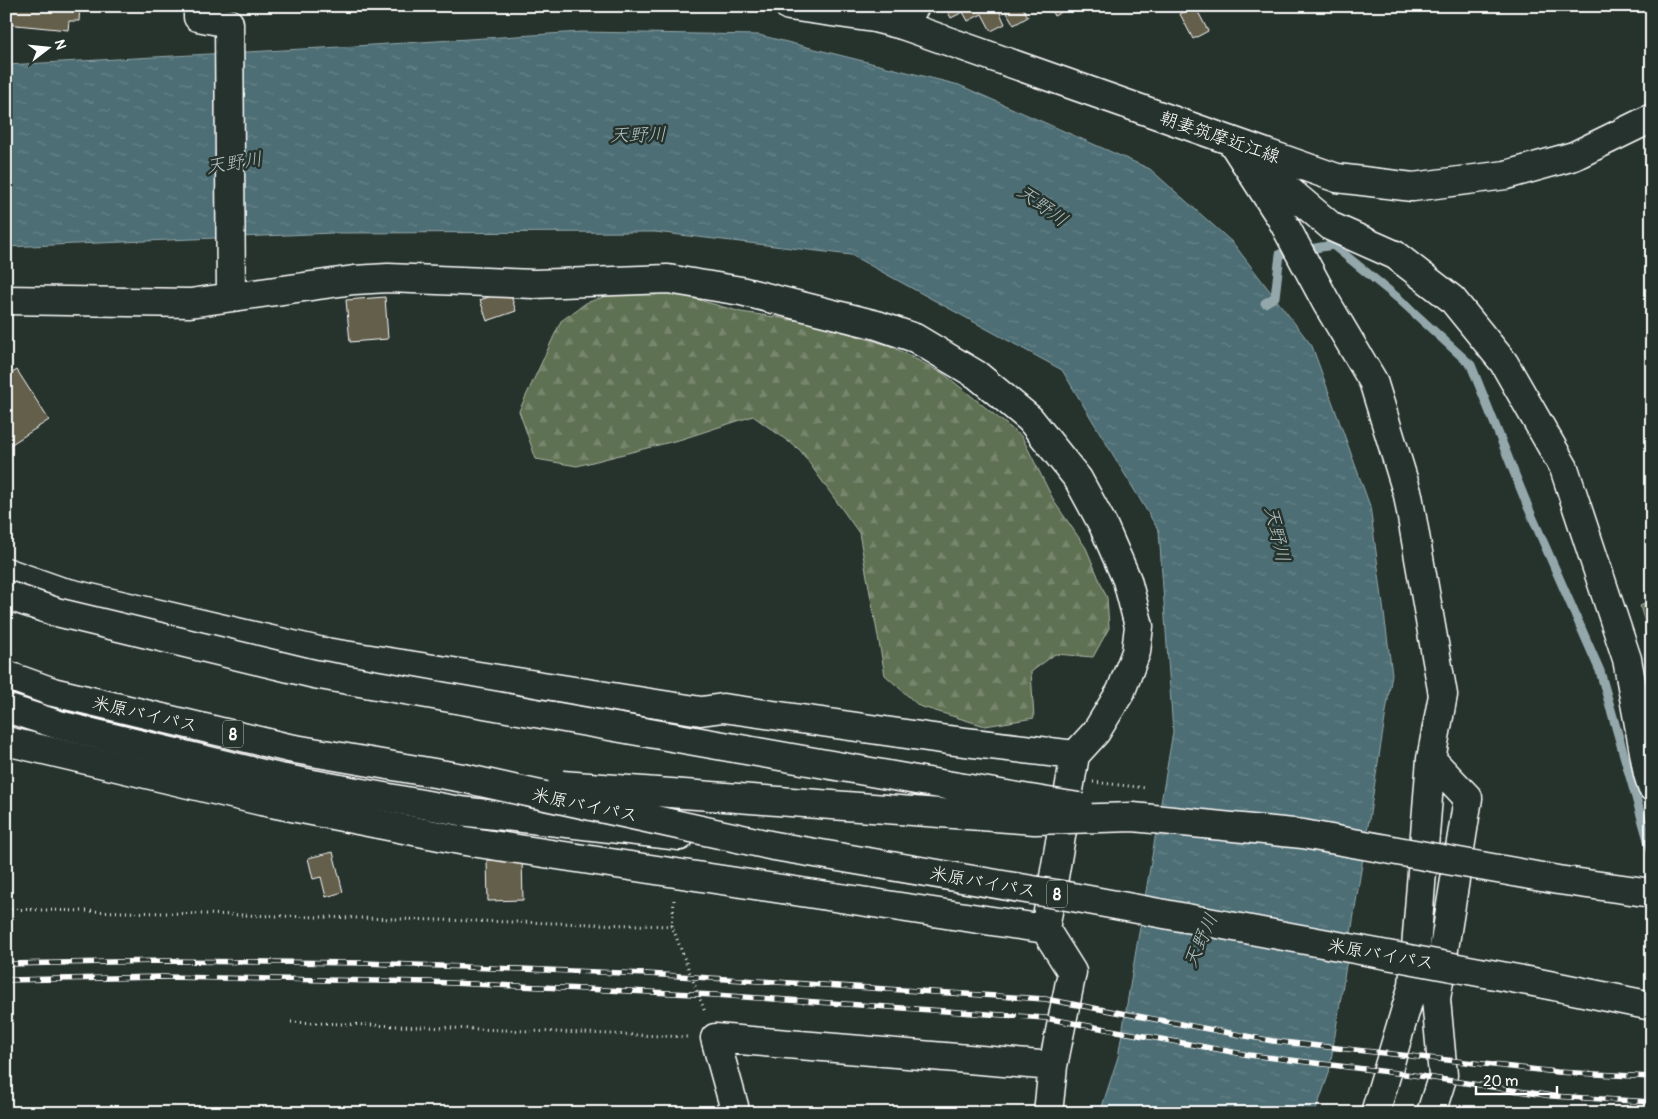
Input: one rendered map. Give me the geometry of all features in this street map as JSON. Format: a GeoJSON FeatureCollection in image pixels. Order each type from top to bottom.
{"type":"FeatureCollection","features":[{"type":"Feature","properties":{"kind":"main road"},"geometry":{"type":"LineString","coordinates":[[198,6],[198,17],[229,23],[231,297]]}},
{"type":"Feature","properties":{"kind":"main road","name":"朝妻筑摩近江線"},"geometry":{"type":"LineString","coordinates":[[789,6],[908,16],[1232,142],[1337,178],[1413,187],[1506,175],[1574,156],[1652,118]]}},
{"type":"Feature","properties":{"kind":"main road"},"geometry":{"type":"LineString","coordinates":[[1232,142],[1281,218],[1326,302],[1373,382],[1408,495],[1443,696],[1431,759],[1413,985],[1375,1113]]}},
{"type":"Feature","properties":{"kind":"main road"},"geometry":{"type":"LineString","coordinates":[[1232,142],[1332,227],[1395,255],[1452,299],[1504,363],[1564,468],[1627,659],[1652,787]]}},
{"type":"Feature","properties":{"kind":"main road"},"geometry":{"type":"LineString","coordinates":[[6,300],[190,303],[354,280],[388,278],[534,284],[668,279],[741,291],[877,325],[915,338],[977,375],[1030,419],[1078,479],[1102,525],[1127,580],[1139,626],[1136,652],[1121,690],[1096,732],[1075,755],[1045,929],[1072,972],[1053,1066],[1048,1113]]}},
{"type":"Feature","properties":{"kind":"main road"},"geometry":{"type":"LineString","coordinates":[[6,572],[60,591],[319,652],[701,711],[723,708],[948,740],[1075,755]]}},
{"type":"Feature","properties":{"kind":"main road"},"geometry":{"type":"LineString","coordinates":[[6,595],[56,612],[314,674],[1132,816]]}},
{"type":"Feature","properties":{"kind":"main road","name":"米原バイパス"},"geometry":{"type":"LineString","coordinates":[[6,675],[53,692],[289,748],[463,778],[774,846],[1097,902],[1529,981],[1652,1006]]}},
{"type":"Feature","properties":{"kind":"main road"},"geometry":{"type":"LineString","coordinates":[[6,708],[59,725],[280,778],[460,811],[774,846]]}},
{"type":"Feature","properties":{"kind":"main road"},"geometry":{"type":"LineString","coordinates":[[6,742],[261,801],[465,841],[1045,929]]}},
{"type":"Feature","properties":{"kind":"main road"},"geometry":{"type":"LineString","coordinates":[[1430,1113],[1443,1075],[1436,999],[1468,798],[1431,759]]}},
{"type":"Feature","properties":{"kind":"main road","name":"米原バイパス"},"geometry":{"type":"LineString","coordinates":[[463,778],[1034,820],[1132,816],[1303,834],[1558,880],[1652,893]]}},
{"type":"Feature","properties":{"kind":"main road"},"geometry":{"type":"LineString","coordinates":[[729,1113],[734,1106],[715,1038],[1053,1066]]}},
{"type":"Feature","properties":{"kind":"path"},"geometry":{"type":"LineString","coordinates":[[292,1022],[715,1038],[672,926],[675,874]]}},
{"type":"Feature","properties":{"kind":"path"},"geometry":{"type":"LineString","coordinates":[[6,909],[672,926]]}},
{"type":"Feature","properties":{"kind":"green space"},"geometry":{"type":"Polygon","coordinates":[[[671,292],[741,312],[809,322],[891,346],[944,374],[1022,437],[1055,503],[1086,548],[1107,598],[1109,628],[1093,657],[1055,654],[1031,672],[1034,718],[985,726],[919,706],[885,675],[859,533],[800,450],[753,416],[682,439],[577,466],[536,459],[519,411],[561,321],[586,303],[606,296],[671,292]]]}},
{"type":"Feature","properties":{"kind":"green space"},"geometry":{"type":"Polygon","coordinates":[[[1652,600],[1652,645],[1640,606],[1652,600]]]}},
{"type":"Feature","properties":{"kind":"water","name":"天野川"},"geometry":{"type":"Polygon","coordinates":[[[581,32],[759,35],[959,85],[1150,169],[1233,243],[1312,346],[1370,506],[1392,674],[1329,1073],[1315,1113],[1100,1113],[1118,1057],[1173,732],[1159,531],[1062,370],[851,255],[655,232],[333,233],[6,247],[6,65],[581,32]]]}},
{"type":"Feature","properties":{"kind":"building"},"geometry":{"type":"Polygon","coordinates":[[[6,6],[80,6],[79,21],[69,21],[68,30],[6,24],[6,6]]]}},
{"type":"Feature","properties":{"kind":"building"},"geometry":{"type":"Polygon","coordinates":[[[945,6],[997,6],[1005,24],[991,31],[982,14],[968,21],[963,12],[951,18],[945,6]]]}},
{"type":"Feature","properties":{"kind":"building"},"geometry":{"type":"Polygon","coordinates":[[[1003,6],[1026,6],[1023,8],[1028,17],[1014,25],[1003,6]]]}},
{"type":"Feature","properties":{"kind":"building"},"geometry":{"type":"Polygon","coordinates":[[[1049,6],[1073,6],[1054,16],[1049,6]]]}},
{"type":"Feature","properties":{"kind":"building"},"geometry":{"type":"Polygon","coordinates":[[[1195,6],[1208,31],[1193,39],[1180,14],[1195,6]]]}},
{"type":"Feature","properties":{"kind":"building"},"geometry":{"type":"Polygon","coordinates":[[[509,290],[516,311],[487,321],[480,300],[509,290]]]}},
{"type":"Feature","properties":{"kind":"building"},"geometry":{"type":"Polygon","coordinates":[[[385,297],[388,339],[350,342],[346,300],[385,297]]]}},
{"type":"Feature","properties":{"kind":"building"},"geometry":{"type":"Polygon","coordinates":[[[17,370],[49,420],[7,447],[6,377],[17,370]]]}},
{"type":"Feature","properties":{"kind":"building"},"geometry":{"type":"Polygon","coordinates":[[[333,852],[343,892],[326,897],[321,877],[313,879],[308,858],[333,852]]]}},
{"type":"Feature","properties":{"kind":"building"},"geometry":{"type":"Polygon","coordinates":[[[522,859],[523,900],[488,901],[487,860],[522,859]]]}},
{"type":"Feature","properties":{"kind":"waterway"},"geometry":{"type":"LineString","coordinates":[[1265,303],[1275,297],[1280,254],[1333,245],[1399,299],[1471,365],[1528,507],[1600,671],[1652,854]]}},
{"type":"Feature","properties":{"kind":"railway"},"geometry":{"type":"LineString","coordinates":[[6,964],[164,961],[364,963],[647,974],[1045,999],[1273,1041],[1557,1072],[1652,1077]]}},
{"type":"Feature","properties":{"kind":"railway"},"geometry":{"type":"LineString","coordinates":[[6,980],[163,977],[429,982],[715,995],[1045,1018],[1249,1055],[1413,1075],[1552,1096],[1652,1102]]}}]}
